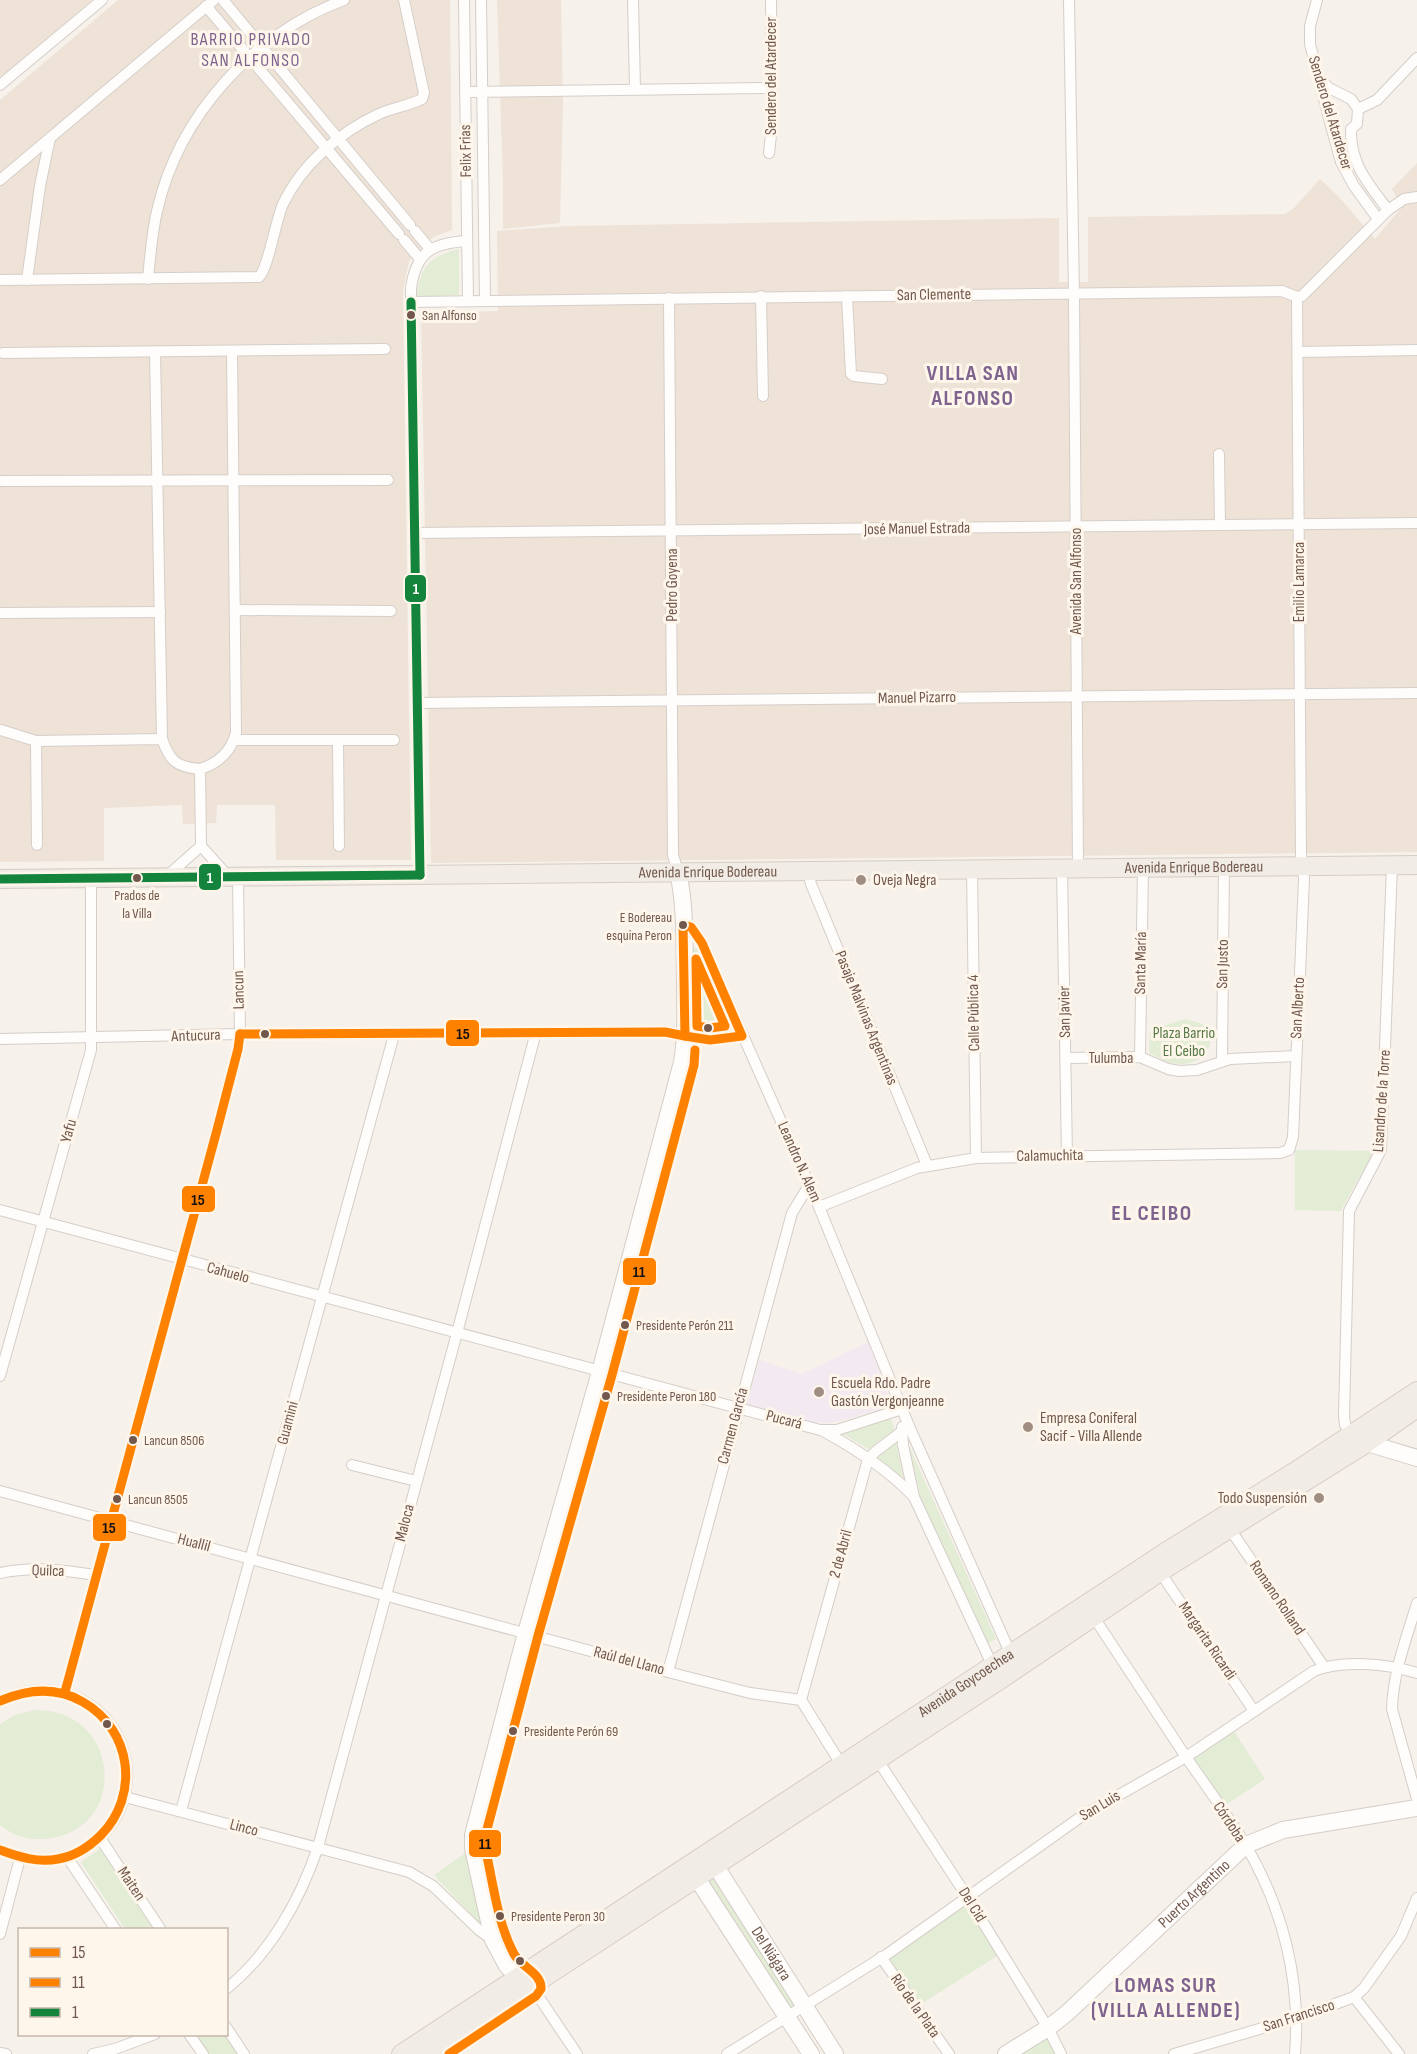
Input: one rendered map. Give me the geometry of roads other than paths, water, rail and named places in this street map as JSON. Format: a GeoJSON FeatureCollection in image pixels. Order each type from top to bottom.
{"type":"FeatureCollection","features":[{"type":"Feature","properties":{"kind":"main road","name":"Avenida Enrique Bodereau"},"geometry":{"type":"LineString","coordinates":[[0,879],[1417,865]]}},
{"type":"Feature","properties":{"kind":"main road"},"geometry":{"type":"LineString","coordinates":[[523,1981],[507,1966],[493,1940],[472,1845],[472,1835],[600,1372],[682,1062],[685,1036],[683,924],[682,890],[678,872]]}},
{"type":"Feature","properties":{"kind":"main road","name":"Avenida Goycoechea"},"geometry":{"type":"LineString","coordinates":[[1011,1654],[1093,1616],[1230,1529],[1359,1438],[1417,1391]]}},
{"type":"Feature","properties":{"kind":"main road","name":"Avenida Goycoechea"},"geometry":{"type":"LineString","coordinates":[[702,1866],[841,1764],[1164,1553],[1359,1438],[1417,1408]]}},
{"type":"Feature","properties":{"kind":"main road"},"geometry":{"type":"LineString","coordinates":[[1359,1438],[1417,1458]]}},
{"type":"Feature","properties":{"kind":"main road","name":"Avenida Goycoechea"},"geometry":{"type":"LineString","coordinates":[[523,1981],[702,1866],[877,1759],[993,1665]]}},
{"type":"Feature","properties":{"kind":"main road","name":"Puerto Argentino"},"geometry":{"type":"LineString","coordinates":[[1006,2054],[1066,2014],[1246,1845],[1283,1830],[1417,1808]]}},
{"type":"Feature","properties":{"kind":"main road","name":"Del Niágara"},"geometry":{"type":"LineString","coordinates":[[702,1866],[835,2054]]}},
{"type":"Feature","properties":{"kind":"main road","name":"Del Niágara"},"geometry":{"type":"LineString","coordinates":[[702,1866],[786,2017],[811,2054]]}},
{"type":"Feature","properties":{"kind":"main road"},"geometry":{"type":"LineString","coordinates":[[401,2054],[523,1981]]}},
{"type":"Feature","properties":{"kind":"main road"},"geometry":{"type":"LineString","coordinates":[[427,2054],[523,1981]]}},
{"type":"Feature","properties":{"kind":"street"},"geometry":{"type":"LineString","coordinates":[[0,85],[102,0]]}},
{"type":"Feature","properties":{"kind":"street"},"geometry":{"type":"LineString","coordinates":[[223,0],[430,249]]}},
{"type":"Feature","properties":{"kind":"street"},"geometry":{"type":"LineString","coordinates":[[148,279],[157,210],[184,142],[210,101],[225,82],[261,46],[288,28],[344,0]]}},
{"type":"Feature","properties":{"kind":"street"},"geometry":{"type":"LineString","coordinates":[[0,280],[259,277],[264,268],[283,203],[296,182],[326,148],[338,138],[378,115],[422,99],[424,93],[404,0]]}},
{"type":"Feature","properties":{"kind":"street","name":"Felix Frias"},"geometry":{"type":"LineString","coordinates":[[464,0],[468,301]]}},
{"type":"Feature","properties":{"kind":"street","name":"Felix Frias"},"geometry":{"type":"LineString","coordinates":[[481,0],[485,301]]}},
{"type":"Feature","properties":{"kind":"street"},"geometry":{"type":"LineString","coordinates":[[633,0],[634,88]]}},
{"type":"Feature","properties":{"kind":"street","name":"Sendero del Atardecer"},"geometry":{"type":"LineString","coordinates":[[769,153],[772,126],[771,0]]}},
{"type":"Feature","properties":{"kind":"street","name":"Avenida San Alfonso"},"geometry":{"type":"LineString","coordinates":[[1070,0],[1076,696],[1070,868]]}},
{"type":"Feature","properties":{"kind":"street","name":"Sendero del Atardecer"},"geometry":{"type":"LineString","coordinates":[[1317,0],[1310,26],[1310,44],[1317,76],[1341,162],[1354,186],[1378,219]]}},
{"type":"Feature","properties":{"kind":"street"},"geometry":{"type":"LineString","coordinates":[[0,180],[210,3],[249,57],[420,259]]}},
{"type":"Feature","properties":{"kind":"street"},"geometry":{"type":"LineString","coordinates":[[1358,109],[1377,100],[1417,58]]}},
{"type":"Feature","properties":{"kind":"street"},"geometry":{"type":"LineString","coordinates":[[1317,76],[1329,88],[1351,99],[1358,109],[1357,124],[1351,129],[1343,130],[1331,126]]}},
{"type":"Feature","properties":{"kind":"street"},"geometry":{"type":"LineString","coordinates":[[465,92],[772,88]]}},
{"type":"Feature","properties":{"kind":"street"},"geometry":{"type":"LineString","coordinates":[[1351,129],[1351,147],[1356,163],[1388,210]]}},
{"type":"Feature","properties":{"kind":"street"},"geometry":{"type":"LineString","coordinates":[[27,280],[40,186],[51,138]]}},
{"type":"Feature","properties":{"kind":"street"},"geometry":{"type":"LineString","coordinates":[[1297,297],[1302,296],[1388,210],[1404,200],[1417,197]]}},
{"type":"Feature","properties":{"kind":"street"},"geometry":{"type":"LineString","coordinates":[[420,875],[411,302],[413,276],[420,259],[430,249],[444,243],[467,241]]}},
{"type":"Feature","properties":{"kind":"street","name":"San Clemente"},"geometry":{"type":"LineString","coordinates":[[411,302],[1282,291],[1297,297]]}},
{"type":"Feature","properties":{"kind":"street"},"geometry":{"type":"LineString","coordinates":[[847,296],[851,374],[882,379]]}},
{"type":"Feature","properties":{"kind":"street"},"geometry":{"type":"LineString","coordinates":[[761,297],[763,396]]}},
{"type":"Feature","properties":{"kind":"street","name":"Emilio Lamarca"},"geometry":{"type":"LineString","coordinates":[[1297,297],[1302,866]]}},
{"type":"Feature","properties":{"kind":"street","name":"Pedro Goyena"},"geometry":{"type":"LineString","coordinates":[[669,298],[674,855],[678,872]]}},
{"type":"Feature","properties":{"kind":"street"},"geometry":{"type":"LineString","coordinates":[[3,353],[385,349]]}},
{"type":"Feature","properties":{"kind":"street"},"geometry":{"type":"LineString","coordinates":[[1298,352],[1417,350]]}},
{"type":"Feature","properties":{"kind":"street"},"geometry":{"type":"LineString","coordinates":[[155,352],[162,739],[171,758],[177,764],[200,769],[213,765],[221,759],[236,733],[232,351]]}},
{"type":"Feature","properties":{"kind":"street"},"geometry":{"type":"LineString","coordinates":[[1219,454],[1220,525]]}},
{"type":"Feature","properties":{"kind":"street"},"geometry":{"type":"LineString","coordinates":[[2,481],[388,480]]}},
{"type":"Feature","properties":{"kind":"street","name":"José Manuel Estrada"},"geometry":{"type":"LineString","coordinates":[[416,533],[1417,524]]}},
{"type":"Feature","properties":{"kind":"street"},"geometry":{"type":"LineString","coordinates":[[235,610],[391,611]]}},
{"type":"Feature","properties":{"kind":"street"},"geometry":{"type":"LineString","coordinates":[[0,613],[160,612]]}},
{"type":"Feature","properties":{"kind":"street","name":"Manuel Pizarro"},"geometry":{"type":"LineString","coordinates":[[417,703],[1417,693]]}},
{"type":"Feature","properties":{"kind":"street"},"geometry":{"type":"LineString","coordinates":[[1,730],[36,741],[162,739]]}},
{"type":"Feature","properties":{"kind":"street"},"geometry":{"type":"LineString","coordinates":[[234,740],[394,740]]}},
{"type":"Feature","properties":{"kind":"street"},"geometry":{"type":"LineString","coordinates":[[338,740],[339,846]]}},
{"type":"Feature","properties":{"kind":"street"},"geometry":{"type":"LineString","coordinates":[[36,741],[37,845]]}},
{"type":"Feature","properties":{"kind":"street"},"geometry":{"type":"LineString","coordinates":[[200,769],[201,846],[233,876]]}},
{"type":"Feature","properties":{"kind":"street"},"geometry":{"type":"LineString","coordinates":[[166,877],[201,846]]}},
{"type":"Feature","properties":{"kind":"street","name":"San Alberto"},"geometry":{"type":"LineString","coordinates":[[1289,1150],[1293,1137],[1304,879],[1302,866]]}},
{"type":"Feature","properties":{"kind":"street","name":"Lisandro de la Torre"},"geometry":{"type":"LineString","coordinates":[[1359,1438],[1345,1425],[1344,1416],[1349,1211],[1382,1150],[1392,866]]}},
{"type":"Feature","properties":{"kind":"street","name":"San Justo"},"geometry":{"type":"LineString","coordinates":[[1222,1060],[1224,867]]}},
{"type":"Feature","properties":{"kind":"street","name":"San Javier"},"geometry":{"type":"LineString","coordinates":[[1066,1155],[1070,868]]}},
{"type":"Feature","properties":{"kind":"street","name":"Santa María"},"geometry":{"type":"LineString","coordinates":[[1140,1058],[1143,868]]}},
{"type":"Feature","properties":{"kind":"street","name":"Calle Pública 4"},"geometry":{"type":"LineString","coordinates":[[972,869],[976,1158]]}},
{"type":"Feature","properties":{"kind":"street","name":"Pasaje Malvinas Argentinas"},"geometry":{"type":"LineString","coordinates":[[808,870],[811,884],[927,1165]]}},
{"type":"Feature","properties":{"kind":"street","name":"Lancun"},"geometry":{"type":"LineString","coordinates":[[64,1692],[183,1261],[238,1049],[240,1034],[233,876]]}},
{"type":"Feature","properties":{"kind":"street","name":"Yafu"},"geometry":{"type":"LineString","coordinates":[[0,1376],[91,1050],[91,879]]}},
{"type":"Feature","properties":{"kind":"street","name":"Leandro N. Alem"},"geometry":{"type":"LineString","coordinates":[[683,924],[691,927],[702,943],[819,1208],[902,1409],[906,1428],[1011,1654]]}},
{"type":"Feature","properties":{"kind":"street","name":"Antucura"},"geometry":{"type":"LineString","coordinates":[[0,1039],[240,1034],[394,1035],[536,1032],[665,1032],[710,1040],[742,1036]]}},
{"type":"Feature","properties":{"kind":"street","name":"Maloca"},"geometry":{"type":"LineString","coordinates":[[228,1987],[243,1976],[266,1949],[302,1886],[318,1847],[536,1032]]}},
{"type":"Feature","properties":{"kind":"street","name":"Guamini"},"geometry":{"type":"LineString","coordinates":[[181,1811],[394,1035]]}},
{"type":"Feature","properties":{"kind":"street","name":"Tulumba"},"geometry":{"type":"LineString","coordinates":[[1066,1058],[1140,1058],[1179,1071],[1197,1070],[1222,1060],[1296,1056]]}},
{"type":"Feature","properties":{"kind":"street","name":"Calamuchita"},"geometry":{"type":"LineString","coordinates":[[819,1208],[927,1165],[976,1158],[1066,1155],[1186,1156],[1280,1153],[1289,1150]]}},
{"type":"Feature","properties":{"kind":"street","name":"Carmen García"},"geometry":{"type":"LineString","coordinates":[[668,1672],[792,1213],[809,1185]]}},
{"type":"Feature","properties":{"kind":"street","name":"Cahuelo"},"geometry":{"type":"LineString","coordinates":[[0,1210],[457,1333]]}},
{"type":"Feature","properties":{"kind":"street","name":"Pucará"},"geometry":{"type":"LineString","coordinates":[[457,1333],[820,1430],[837,1430],[902,1409]]}},
{"type":"Feature","properties":{"kind":"street"},"geometry":{"type":"LineString","coordinates":[[868,1459],[906,1428]]}},
{"type":"Feature","properties":{"kind":"street","name":"Leandro N. Alem"},"geometry":{"type":"LineString","coordinates":[[906,1428],[903,1445],[914,1497],[993,1665]]}},
{"type":"Feature","properties":{"kind":"street","name":"Leandro N. Alem"},"geometry":{"type":"LineString","coordinates":[[820,1430],[868,1459],[901,1483],[914,1497]]}},
{"type":"Feature","properties":{"kind":"street","name":"2 de Abril"},"geometry":{"type":"LineString","coordinates":[[801,1700],[868,1459]]}},
{"type":"Feature","properties":{"kind":"street"},"geometry":{"type":"LineString","coordinates":[[352,1465],[416,1481]]}},
{"type":"Feature","properties":{"kind":"street","name":"Huallil"},"geometry":{"type":"LineString","coordinates":[[0,1491],[387,1595]]}},
{"type":"Feature","properties":{"kind":"street","name":"Romano Rolland"},"geometry":{"type":"LineString","coordinates":[[1230,1529],[1324,1666]]}},
{"type":"Feature","properties":{"kind":"street","name":"Quilca"},"geometry":{"type":"LineString","coordinates":[[0,1573],[42,1568],[95,1575]]}},
{"type":"Feature","properties":{"kind":"street","name":"Margarita Ricardi"},"geometry":{"type":"LineString","coordinates":[[1160,1572],[1254,1711]]}},
{"type":"Feature","properties":{"kind":"street","name":"Raúl del Llano"},"geometry":{"type":"LineString","coordinates":[[387,1595],[750,1694],[801,1700]]}},
{"type":"Feature","properties":{"kind":"street"},"geometry":{"type":"LineString","coordinates":[[1417,1603],[1392,1696],[1392,1709],[1417,1799]]}},
{"type":"Feature","properties":{"kind":"street","name":"Córdoba"},"geometry":{"type":"LineString","coordinates":[[1093,1616],[1246,1845],[1280,1920],[1294,1979],[1297,2018],[1295,2054]]}},
{"type":"Feature","properties":{"kind":"street"},"geometry":{"type":"LineString","coordinates":[[1324,1666],[1386,1665],[1417,1672]]}},
{"type":"Feature","properties":{"kind":"street","name":"San Luis"},"geometry":{"type":"LineString","coordinates":[[786,2017],[968,1898],[1082,1816],[1186,1757],[1324,1666]]}},
{"type":"Feature","properties":{"kind":"street"},"geometry":{"type":"LineString","coordinates":[[0,1701],[19,1692],[42,1689],[64,1692],[90,1705],[111,1725],[121,1742],[128,1780],[119,1813],[100,1838],[85,1850],[67,1857],[36,1861],[20,1858],[0,1850]]}},
{"type":"Feature","properties":{"kind":"street"},"geometry":{"type":"LineString","coordinates":[[801,1700],[841,1764]]}},
{"type":"Feature","properties":{"kind":"street","name":"Del Cid"},"geometry":{"type":"LineString","coordinates":[[877,1759],[968,1898],[1048,2028],[1061,2054]]}},
{"type":"Feature","properties":{"kind":"street","name":"Linco"},"geometry":{"type":"LineString","coordinates":[[125,1797],[318,1847],[415,1875],[433,1886],[479,1930],[493,1940]]}},
{"type":"Feature","properties":{"kind":"street","name":"Maiten"},"geometry":{"type":"LineString","coordinates":[[100,1838],[160,1928]]}},
{"type":"Feature","properties":{"kind":"street"},"geometry":{"type":"LineString","coordinates":[[67,1857],[115,1928]]}},
{"type":"Feature","properties":{"kind":"street"},"geometry":{"type":"LineString","coordinates":[[0,1934],[20,1858]]}},
{"type":"Feature","properties":{"kind":"street"},"geometry":{"type":"LineString","coordinates":[[1399,2054],[1354,1997],[1364,1988],[1401,1936],[1415,1911],[1417,1898]]}},
{"type":"Feature","properties":{"kind":"street","name":"Río de la Plata"},"geometry":{"type":"LineString","coordinates":[[881,1957],[949,2054]]}},
{"type":"Feature","properties":{"kind":"street"},"geometry":{"type":"LineString","coordinates":[[523,1981],[536,1992],[577,2054]]}},
{"type":"Feature","properties":{"kind":"street","name":"San Francisco"},"geometry":{"type":"LineString","coordinates":[[1174,2054],[1297,2018],[1354,1997]]}},
{"type":"Feature","properties":{"kind":"street"},"geometry":{"type":"LineString","coordinates":[[727,2054],[786,2017]]}},
{"type":"Feature","properties":{"kind":"street"},"geometry":{"type":"LineString","coordinates":[[228,2030],[244,2054]]}},
{"type":"Feature","properties":{"kind":"street"},"geometry":{"type":"LineString","coordinates":[[93,2054],[115,2049],[150,2036]]}},
{"type":"Feature","properties":{"kind":"street"},"geometry":{"type":"LineString","coordinates":[[190,2036],[203,2054]]}},
{"type":"Feature","properties":{"kind":"street"},"geometry":{"type":"LineString","coordinates":[[0,2053],[6,2054]]}},
{"type":"Feature","properties":{"kind":"place","name":"San Alfonso"},"geometry":{"type":"Point","coordinates":[411,315]}},
{"type":"Feature","properties":{"kind":"place","name":"Prados de la Villa"},"geometry":{"type":"Point","coordinates":[137,878]}},
{"type":"Feature","properties":{"kind":"place","name":"Oveja Negra"},"geometry":{"type":"Point","coordinates":[861,880]}},
{"type":"Feature","properties":{"kind":"place","name":"E Bodereau esquina Peron"},"geometry":{"type":"Point","coordinates":[683,925]}},
{"type":"Feature","properties":{"kind":"place","name":"Presidente Perón 211"},"geometry":{"type":"Point","coordinates":[625,1325]}},
{"type":"Feature","properties":{"kind":"place","name":"Escuela Rdo. Padre Gastón Vergonjeanne"},"geometry":{"type":"Point","coordinates":[819,1392]}},
{"type":"Feature","properties":{"kind":"place","name":"Presidente Peron 180"},"geometry":{"type":"Point","coordinates":[606,1396]}},
{"type":"Feature","properties":{"kind":"place","name":"Empresa Coniferal Sacif - Villa Allende"},"geometry":{"type":"Point","coordinates":[1028,1427]}},
{"type":"Feature","properties":{"kind":"place","name":"Lancun 8506"},"geometry":{"type":"Point","coordinates":[133,1440]}},
{"type":"Feature","properties":{"kind":"place","name":"Todo Suspensión"},"geometry":{"type":"Point","coordinates":[1319,1498]}},
{"type":"Feature","properties":{"kind":"place","name":"Lancun 8505"},"geometry":{"type":"Point","coordinates":[117,1499]}},
{"type":"Feature","properties":{"kind":"place","name":"Presidente Perón 69"},"geometry":{"type":"Point","coordinates":[513,1731]}},
{"type":"Feature","properties":{"kind":"place","name":"Presidente Peron 30"},"geometry":{"type":"Point","coordinates":[500,1916]}},
{"type":"Feature","properties":{"kind":"district","name":"BARRIO PRIVADO SAN ALFONSO"},"geometry":{"type":"Point","coordinates":[251,49]}},
{"type":"Feature","properties":{"kind":"district","name":"VILLA SAN ALFONSO"},"geometry":{"type":"Point","coordinates":[973,386]}},
{"type":"Feature","properties":{"kind":"district","name":"EL CEIBO"},"geometry":{"type":"Point","coordinates":[1152,1213]}},
{"type":"Feature","properties":{"kind":"district","name":"LOMAS SUR (VILLA ALLENDE)"},"geometry":{"type":"Point","coordinates":[1166,1998]}},
{"type":"Feature","properties":{"kind":"park label","name":"Plaza Barrio El Ceibo"},"geometry":{"type":"Point","coordinates":[1184,1042]}}]}
